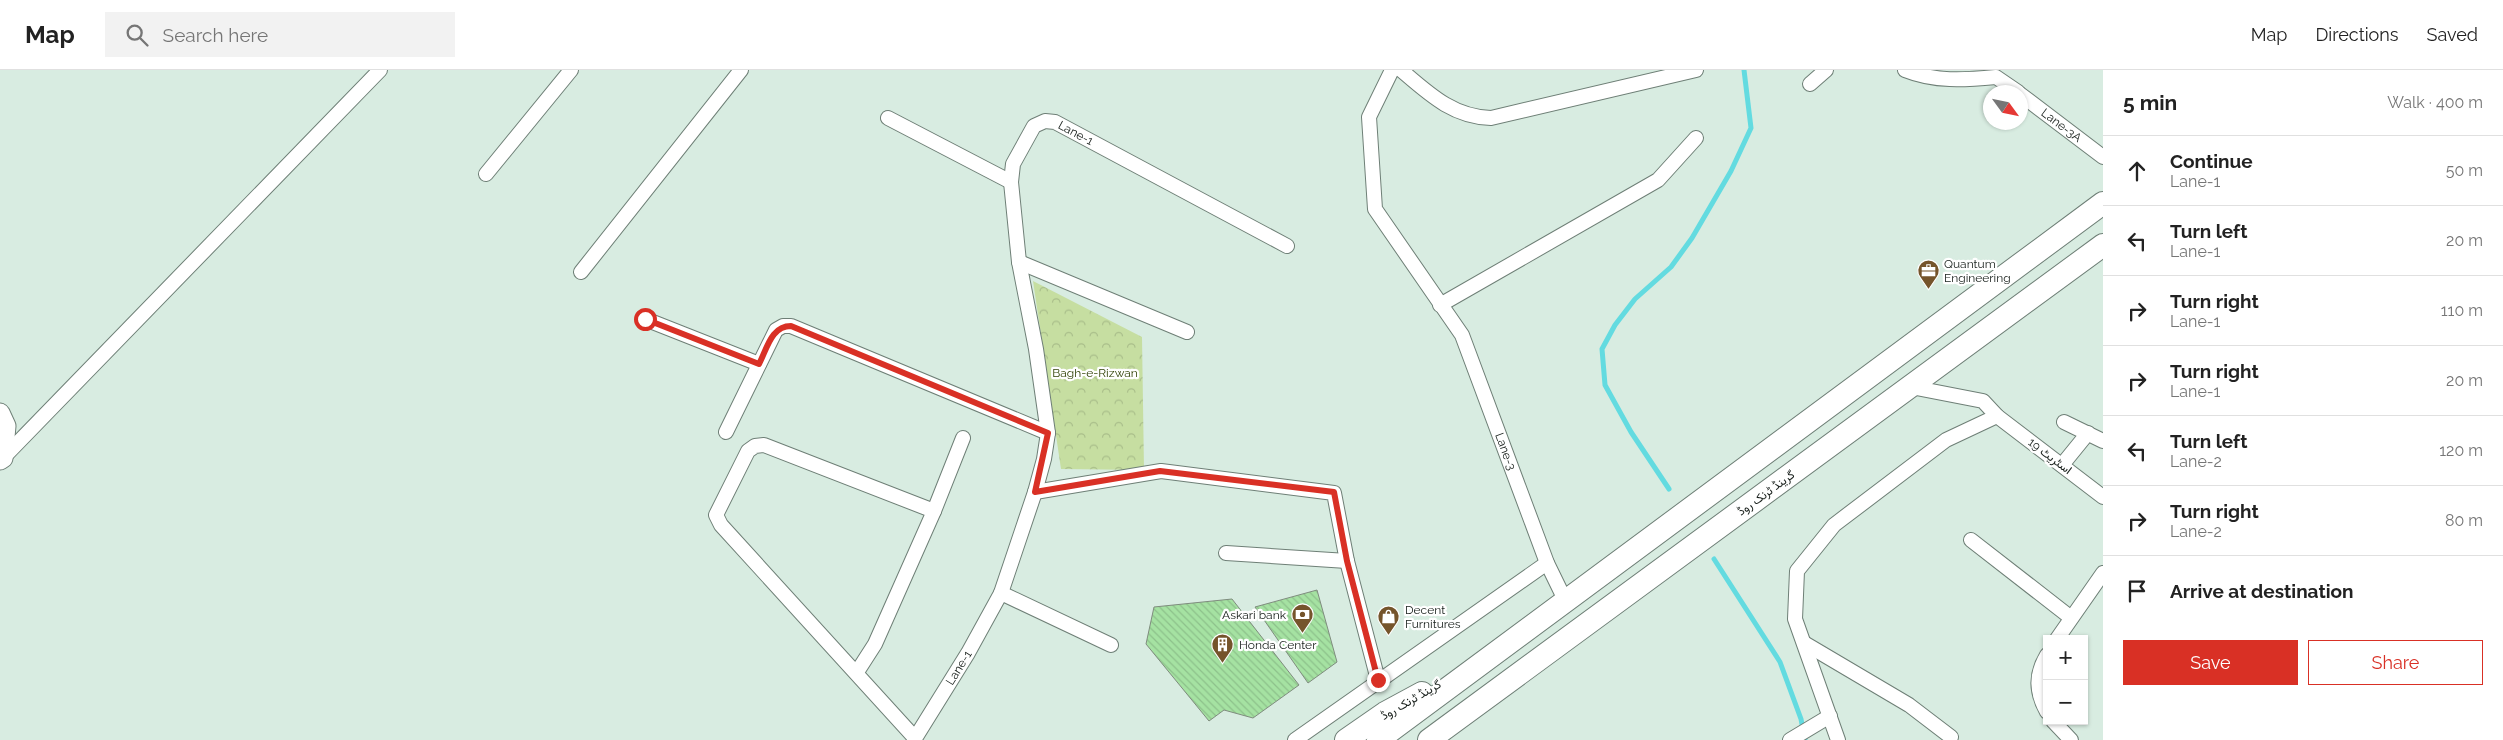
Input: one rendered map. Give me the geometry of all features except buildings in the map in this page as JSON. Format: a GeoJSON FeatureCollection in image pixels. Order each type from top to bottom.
{"type":"FeatureCollection","features":[{"type":"Feature","properties":{"kind":"highway","name":"گرینڈ ٹرنک روڈ"},"geometry":{"type":"LineString","coordinates":[[1378,740],[2103,203]]}},
{"type":"Feature","properties":{"kind":"highway","name":"گرینڈ ٹرنک روڈ"},"geometry":{"type":"LineString","coordinates":[[1430,740],[2103,246]]}},
{"type":"Feature","properties":{"kind":"highway","name":"گرینڈ ٹرنک روڈ"},"geometry":{"type":"LineString","coordinates":[[1346,740],[1385,713],[1504,648]]}},
{"type":"Feature","properties":{"kind":"main road"},"geometry":{"type":"LineString","coordinates":[[0,414],[6,426],[1,459]]}},
{"type":"Feature","properties":{"kind":"street"},"geometry":{"type":"LineString","coordinates":[[1,459],[380,70]]}},
{"type":"Feature","properties":{"kind":"street"},"geometry":{"type":"LineString","coordinates":[[486,174],[571,70]]}},
{"type":"Feature","properties":{"kind":"street"},"geometry":{"type":"LineString","coordinates":[[581,272],[741,70]]}},
{"type":"Feature","properties":{"kind":"street","name":"Lane-3"},"geometry":{"type":"LineString","coordinates":[[1392,70],[1369,117],[1376,209],[1462,335],[1547,563],[1566,602]]}},
{"type":"Feature","properties":{"kind":"street"},"geometry":{"type":"LineString","coordinates":[[1401,70],[1452,109],[1472,118],[1491,118],[1696,70]]}},
{"type":"Feature","properties":{"kind":"street"},"geometry":{"type":"LineString","coordinates":[[1810,84],[1826,70]]}},
{"type":"Feature","properties":{"kind":"street","name":"Lane-3A"},"geometry":{"type":"LineString","coordinates":[[1905,70],[1924,78],[1958,81],[1996,77],[2007,85]]}},
{"type":"Feature","properties":{"kind":"street","name":"Lane-3A"},"geometry":{"type":"LineString","coordinates":[[2028,101],[2103,157]]}},
{"type":"Feature","properties":{"kind":"street"},"geometry":{"type":"LineString","coordinates":[[888,118],[1011,182]]}},
{"type":"Feature","properties":{"kind":"street","name":"Lane-1"},"geometry":{"type":"LineString","coordinates":[[914,739],[968,653],[1001,593],[1035,492],[1048,433],[1036,349],[1019,262],[1011,182],[1014,164],[1034,126],[1045,121],[1055,122],[1287,246]]}},
{"type":"Feature","properties":{"kind":"street"},"geometry":{"type":"LineString","coordinates":[[1440,305],[1658,180],[1696,138]]}},
{"type":"Feature","properties":{"kind":"street"},"geometry":{"type":"LineString","coordinates":[[1019,262],[1187,332]]}},
{"type":"Feature","properties":{"kind":"street"},"geometry":{"type":"LineString","coordinates":[[645,319],[759,364]]}},
{"type":"Feature","properties":{"kind":"street"},"geometry":{"type":"LineString","coordinates":[[726,432],[776,330],[783,326],[791,326],[1048,433]]}},
{"type":"Feature","properties":{"kind":"street","name":"اسٹریٹ 19"},"geometry":{"type":"LineString","coordinates":[[1911,387],[1983,401],[1996,416],[2103,498]]}},
{"type":"Feature","properties":{"kind":"street"},"geometry":{"type":"LineString","coordinates":[[1838,740],[1795,619],[1796,571],[1834,525],[1946,440],[1996,416]]}},
{"type":"Feature","properties":{"kind":"street"},"geometry":{"type":"LineString","coordinates":[[2064,422],[2103,442]]}},
{"type":"Feature","properties":{"kind":"street"},"geometry":{"type":"LineString","coordinates":[[2062,465],[2088,433]]}},
{"type":"Feature","properties":{"kind":"street"},"geometry":{"type":"LineString","coordinates":[[857,672],[875,644],[934,511],[963,438]]}},
{"type":"Feature","properties":{"kind":"street"},"geometry":{"type":"LineString","coordinates":[[914,739],[857,672],[721,525],[716,515],[748,451],[755,446],[764,445],[934,511]]}},
{"type":"Feature","properties":{"kind":"street"},"geometry":{"type":"LineString","coordinates":[[1035,492],[1160,471],[1334,492],[1347,561],[1378,680]]}},
{"type":"Feature","properties":{"kind":"street"},"geometry":{"type":"LineString","coordinates":[[1971,540],[2070,617]]}},
{"type":"Feature","properties":{"kind":"street"},"geometry":{"type":"LineString","coordinates":[[1226,552],[1347,561]]}},
{"type":"Feature","properties":{"kind":"street"},"geometry":{"type":"LineString","coordinates":[[1295,740],[1547,563]]}},
{"type":"Feature","properties":{"kind":"street"},"geometry":{"type":"LineString","coordinates":[[2059,635],[2070,617],[2103,573]]}},
{"type":"Feature","properties":{"kind":"street"},"geometry":{"type":"LineString","coordinates":[[1001,593],[1111,645]]}},
{"type":"Feature","properties":{"kind":"street"},"geometry":{"type":"LineString","coordinates":[[1804,642],[1909,705],[1951,737]]}},
{"type":"Feature","properties":{"kind":"street"},"geometry":{"type":"LineString","coordinates":[[2043,661],[2037,680],[2039,698],[2043,705]]}},
{"type":"Feature","properties":{"kind":"street"},"geometry":{"type":"LineString","coordinates":[[1793,738],[1830,716]]}},
{"type":"Feature","properties":{"kind":"street"},"geometry":{"type":"LineString","coordinates":[[2057,725],[2072,740]]}},
{"type":"Feature","properties":{"kind":"green space","name":"Bagh-e-Rizwan"},"geometry":{"type":"Polygon","coordinates":[[[1033,281],[1142,337],[1144,470],[1061,469],[1033,281]]]}},
{"type":"Feature","properties":{"kind":"waterway"},"geometry":{"type":"LineString","coordinates":[[1669,489],[1631,432],[1605,385],[1602,349],[1615,325],[1635,299],[1671,267],[1692,238],[1731,171],[1751,128],[1744,70]]}},
{"type":"Feature","properties":{"kind":"waterway"},"geometry":{"type":"LineString","coordinates":[[1714,559],[1780,662],[1801,719],[1805,740]]}},
{"type":"Feature","properties":{"kind":"place","name":"Quantum Engineering"},"geometry":{"type":"Point","coordinates":[1928,290]}},
{"type":"Feature","properties":{"kind":"place","name":"Askari bank"},"geometry":{"type":"Point","coordinates":[1302,634]}},
{"type":"Feature","properties":{"kind":"place","name":"Decent Furnitures"},"geometry":{"type":"Point","coordinates":[1389,636]}},
{"type":"Feature","properties":{"kind":"place","name":"Honda Center"},"geometry":{"type":"Point","coordinates":[1223,664]}},
{"type":"Feature","properties":{"kind":"route"},"geometry":{"type":"LineString","coordinates":[[645,319],[759,364],[776,330],[783,326],[791,326],[1048,433],[1044,459],[1035,492],[1071,484],[1160,471],[1334,492],[1347,561],[1378,680]]}}]}
